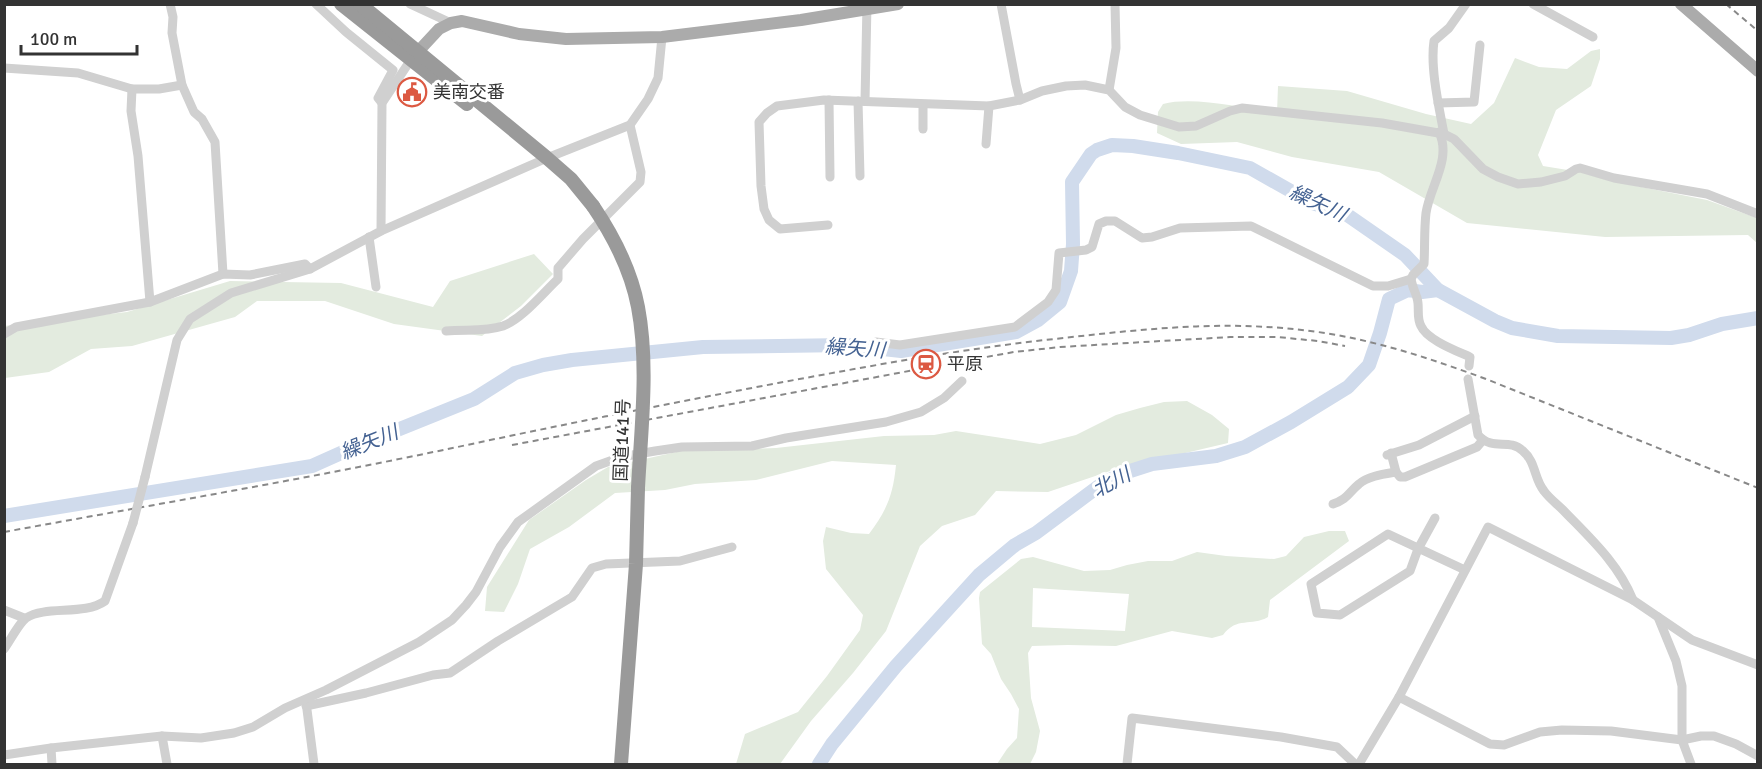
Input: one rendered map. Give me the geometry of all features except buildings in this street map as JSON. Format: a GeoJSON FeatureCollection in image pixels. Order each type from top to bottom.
{"type":"FeatureCollection","features":[{"type":"Feature","properties":{"kind":"highway","name":"国道141号"},"geometry":{"type":"LineString","coordinates":[[341,4],[414,56]]}},
{"type":"Feature","properties":{"kind":"highway","name":"国道141号"},"geometry":{"type":"LineString","coordinates":[[360,4],[414,56],[521,145],[543,155],[571,179],[607,227],[627,270],[638,307],[643,357],[636,564],[621,765]]}},
{"type":"Feature","properties":{"kind":"main road"},"geometry":{"type":"LineString","coordinates":[[414,56],[439,29],[462,21],[519,34],[566,39],[662,37],[801,20],[866,7],[898,4]]}},
{"type":"Feature","properties":{"kind":"main road"},"geometry":{"type":"LineString","coordinates":[[1681,4],[1758,71]]}},
{"type":"Feature","properties":{"kind":"street"},"geometry":{"type":"LineString","coordinates":[[170,4],[173,17],[172,33],[182,85],[194,112],[202,119],[215,142],[223,274]]}},
{"type":"Feature","properties":{"kind":"street"},"geometry":{"type":"LineString","coordinates":[[316,4],[345,32],[393,70],[378,98],[382,103]]}},
{"type":"Feature","properties":{"kind":"street"},"geometry":{"type":"LineString","coordinates":[[410,4],[451,23]]}},
{"type":"Feature","properties":{"kind":"street"},"geometry":{"type":"LineString","coordinates":[[1001,4],[1020,100]]}},
{"type":"Feature","properties":{"kind":"street"},"geometry":{"type":"LineString","coordinates":[[1109,90],[1116,48],[1115,4]]}},
{"type":"Feature","properties":{"kind":"street"},"geometry":{"type":"LineString","coordinates":[[876,342],[900,345],[1015,327],[1048,302],[1056,290],[1059,253],[1086,250],[1092,247],[1099,224],[1106,221],[1115,221],[1142,238],[1180,228],[1251,226],[1373,286],[1388,286],[1412,280],[1424,264],[1426,214],[1429,197],[1443,155],[1432,51],[1434,41],[1449,28],[1466,4]]}},
{"type":"Feature","properties":{"kind":"street"},"geometry":{"type":"LineString","coordinates":[[1533,4],[1593,37]]}},
{"type":"Feature","properties":{"kind":"street"},"geometry":{"type":"LineString","coordinates":[[860,176],[866,7]]}},
{"type":"Feature","properties":{"kind":"street"},"geometry":{"type":"LineString","coordinates":[[4,649],[24,618],[35,614],[93,606],[105,601],[133,523],[177,340],[190,319],[231,293],[310,269],[381,231],[543,155],[630,125],[648,99],[658,78],[662,37]]}},
{"type":"Feature","properties":{"kind":"street"},"geometry":{"type":"LineString","coordinates":[[1438,104],[1474,102],[1480,45]]}},
{"type":"Feature","properties":{"kind":"street"},"geometry":{"type":"LineString","coordinates":[[381,231],[382,103],[414,56]]}},
{"type":"Feature","properties":{"kind":"street"},"geometry":{"type":"LineString","coordinates":[[4,68],[78,73],[132,89],[159,89],[182,85]]}},
{"type":"Feature","properties":{"kind":"street"},"geometry":{"type":"LineString","coordinates":[[828,225],[780,230],[770,220],[764,209],[759,122],[777,106],[829,100],[989,106],[1020,100],[1042,91],[1085,85],[1109,90],[1125,107],[1140,116],[1179,127],[1196,126],[1242,108],[1382,123],[1441,133],[1454,139],[1483,169],[1518,184],[1541,182],[1565,176],[1580,168],[1614,178],[1707,194],[1758,214]]}},
{"type":"Feature","properties":{"kind":"street"},"geometry":{"type":"LineString","coordinates":[[132,89],[131,111],[138,156],[150,302]]}},
{"type":"Feature","properties":{"kind":"street"},"geometry":{"type":"LineString","coordinates":[[829,100],[830,177]]}},
{"type":"Feature","properties":{"kind":"street"},"geometry":{"type":"LineString","coordinates":[[923,105],[923,129]]}},
{"type":"Feature","properties":{"kind":"street"},"geometry":{"type":"LineString","coordinates":[[986,144],[989,106]]}},
{"type":"Feature","properties":{"kind":"street"},"geometry":{"type":"LineString","coordinates":[[446,331],[472,331],[504,325],[520,315],[558,279],[558,268],[583,239],[640,182],[641,172],[630,125]]}},
{"type":"Feature","properties":{"kind":"street"},"geometry":{"type":"LineString","coordinates":[[369,237],[376,286]]}},
{"type":"Feature","properties":{"kind":"street"},"geometry":{"type":"LineString","coordinates":[[4,334],[16,327],[150,302],[223,274],[250,275],[305,264],[310,269]]}},
{"type":"Feature","properties":{"kind":"street"},"geometry":{"type":"LineString","coordinates":[[1412,280],[1418,300],[1420,325],[1425,332],[1440,342],[1470,357],[1469,366]]}},
{"type":"Feature","properties":{"kind":"street"},"geometry":{"type":"LineString","coordinates":[[1468,379],[1478,435],[1490,444],[1513,444],[1530,458],[1542,489],[1604,552],[1626,581],[1633,600]]}},
{"type":"Feature","properties":{"kind":"street"},"geometry":{"type":"LineString","coordinates":[[306,703],[419,642],[452,620],[476,592],[500,547],[518,522],[596,466],[621,457],[655,451],[682,447],[752,446],[786,438],[886,422],[921,412],[944,398],[962,381]]}},
{"type":"Feature","properties":{"kind":"street"},"geometry":{"type":"LineString","coordinates":[[1475,416],[1419,445],[1389,454],[1396,472],[1400,477],[1405,477],[1476,447],[1483,440]]}},
{"type":"Feature","properties":{"kind":"street"},"geometry":{"type":"LineString","coordinates":[[1333,504],[1344,501],[1359,483],[1396,472]]}},
{"type":"Feature","properties":{"kind":"street"},"geometry":{"type":"LineString","coordinates":[[1435,518],[1419,549],[1410,571],[1340,615],[1317,613],[1311,584],[1388,534],[1419,549],[1465,570]]}},
{"type":"Feature","properties":{"kind":"street"},"geometry":{"type":"LineString","coordinates":[[1359,765],[1400,697],[1488,527],[1633,600],[1692,640],[1758,665]]}},
{"type":"Feature","properties":{"kind":"street"},"geometry":{"type":"LineString","coordinates":[[4,755],[162,736],[201,738],[234,733],[253,727],[285,708],[366,693],[433,675],[450,673],[572,597],[592,568],[606,564],[680,561],[732,547]]}},
{"type":"Feature","properties":{"kind":"street"},"geometry":{"type":"LineString","coordinates":[[4,610],[24,618]]}},
{"type":"Feature","properties":{"kind":"street"},"geometry":{"type":"LineString","coordinates":[[1658,616],[1676,661],[1683,686],[1682,740],[1691,765]]}},
{"type":"Feature","properties":{"kind":"street"},"geometry":{"type":"LineString","coordinates":[[1400,697],[1490,744],[1504,745],[1540,732],[1562,730],[1611,731],[1682,740],[1714,736],[1736,744],[1758,759],[1753,765]]}},
{"type":"Feature","properties":{"kind":"street"},"geometry":{"type":"LineString","coordinates":[[306,703],[314,765]]}},
{"type":"Feature","properties":{"kind":"street"},"geometry":{"type":"LineString","coordinates":[[1127,765],[1132,718],[1281,737],[1337,747],[1355,765]]}},
{"type":"Feature","properties":{"kind":"street"},"geometry":{"type":"LineString","coordinates":[[162,736],[167,765]]}},
{"type":"Feature","properties":{"kind":"street"},"geometry":{"type":"LineString","coordinates":[[51,748],[52,765]]}},
{"type":"Feature","properties":{"kind":"shaded area"},"geometry":{"type":"Polygon","coordinates":[[[1600,49],[1600,59],[1591,86],[1556,110],[1538,155],[1543,166],[1707,200],[1757,218],[1757,243],[1748,235],[1605,237],[1467,223],[1379,172],[1292,157],[1237,142],[1181,144],[1157,133],[1158,112],[1163,104],[1204,102],[1277,113],[1278,86],[1347,91],[1426,114],[1471,124],[1494,103],[1515,58],[1539,67],[1567,69],[1591,51],[1600,49]]]}},
{"type":"Feature","properties":{"kind":"shaded area"},"geometry":{"type":"Polygon","coordinates":[[[534,254],[553,274],[521,306],[482,336],[394,324],[325,301],[257,301],[235,317],[132,346],[91,349],[49,372],[5,378],[4,326],[127,312],[230,281],[341,283],[433,307],[450,281],[534,254]]]}},
{"type":"Feature","properties":{"kind":"shaded area"},"geometry":{"type":"Polygon","coordinates":[[[1187,401],[1212,415],[1229,429],[1228,443],[1113,470],[1048,492],[996,491],[975,515],[942,526],[920,546],[886,631],[811,721],[780,764],[736,764],[745,734],[798,712],[860,630],[863,615],[826,569],[823,541],[826,527],[851,533],[869,534],[888,502],[896,465],[832,461],[756,480],[615,493],[569,527],[530,549],[518,584],[504,612],[485,611],[487,587],[529,520],[608,467],[681,451],[776,448],[884,436],[934,435],[956,431],[1040,444],[1076,435],[1116,415],[1164,402],[1187,401]]]}},
{"type":"Feature","properties":{"kind":"shaded area"},"geometry":{"type":"Polygon","coordinates":[[[1329,531],[1345,531],[1349,541],[1270,600],[1268,617],[1262,620],[1239,624],[1228,629],[1223,635],[1212,638],[1172,631],[1116,646],[1032,646],[1028,653],[1031,698],[1040,731],[1036,752],[1030,764],[997,764],[1017,738],[1019,709],[1001,679],[991,654],[982,644],[979,598],[980,592],[1021,559],[1033,557],[1084,571],[1110,570],[1148,561],[1172,561],[1197,552],[1274,559],[1286,556],[1304,537],[1329,531]],[[1033,588],[1032,627],[1125,631],[1129,594],[1033,588]]]}},
{"type":"Feature","properties":{"kind":"waterway","name":"繰矢川"},"geometry":{"type":"LineString","coordinates":[[4,516],[312,466],[474,399],[515,373],[543,365],[703,347],[847,345],[901,351],[1016,332],[1038,320],[1060,302],[1071,271],[1072,182],[1091,154],[1112,145],[1178,153],[1250,168],[1312,203],[1343,212],[1405,255],[1438,290],[1512,328],[1558,336],[1671,338],[1689,335],[1722,324],[1758,318]]}},
{"type":"Feature","properties":{"kind":"waterway","name":"北川"},"geometry":{"type":"LineString","coordinates":[[819,764],[832,744],[896,666],[979,575],[1015,545],[1036,533],[1103,483],[1124,473],[1152,464],[1216,456],[1245,447],[1291,422],[1348,387],[1369,365],[1389,299],[1408,290],[1422,292],[1438,290]]}},
{"type":"Feature","properties":{"kind":"railway"},"geometry":{"type":"LineString","coordinates":[[1726,4],[1758,31]]}},
{"type":"Feature","properties":{"kind":"railway"},"geometry":{"type":"LineString","coordinates":[[4,532],[303,478],[666,404],[916,358],[1087,335],[1219,326],[1285,328],[1318,332],[1403,351],[1486,379],[1758,488]]}},
{"type":"Feature","properties":{"kind":"railway"},"geometry":{"type":"LineString","coordinates":[[512,445],[1014,352],[1060,347],[1230,337],[1277,337],[1345,346]]}},
{"type":"Feature","properties":{"kind":"place","name":"美南交番"},"geometry":{"type":"Point","coordinates":[412,92]}},
{"type":"Feature","properties":{"kind":"place","name":"平原"},"geometry":{"type":"Point","coordinates":[926,364]}}]}
